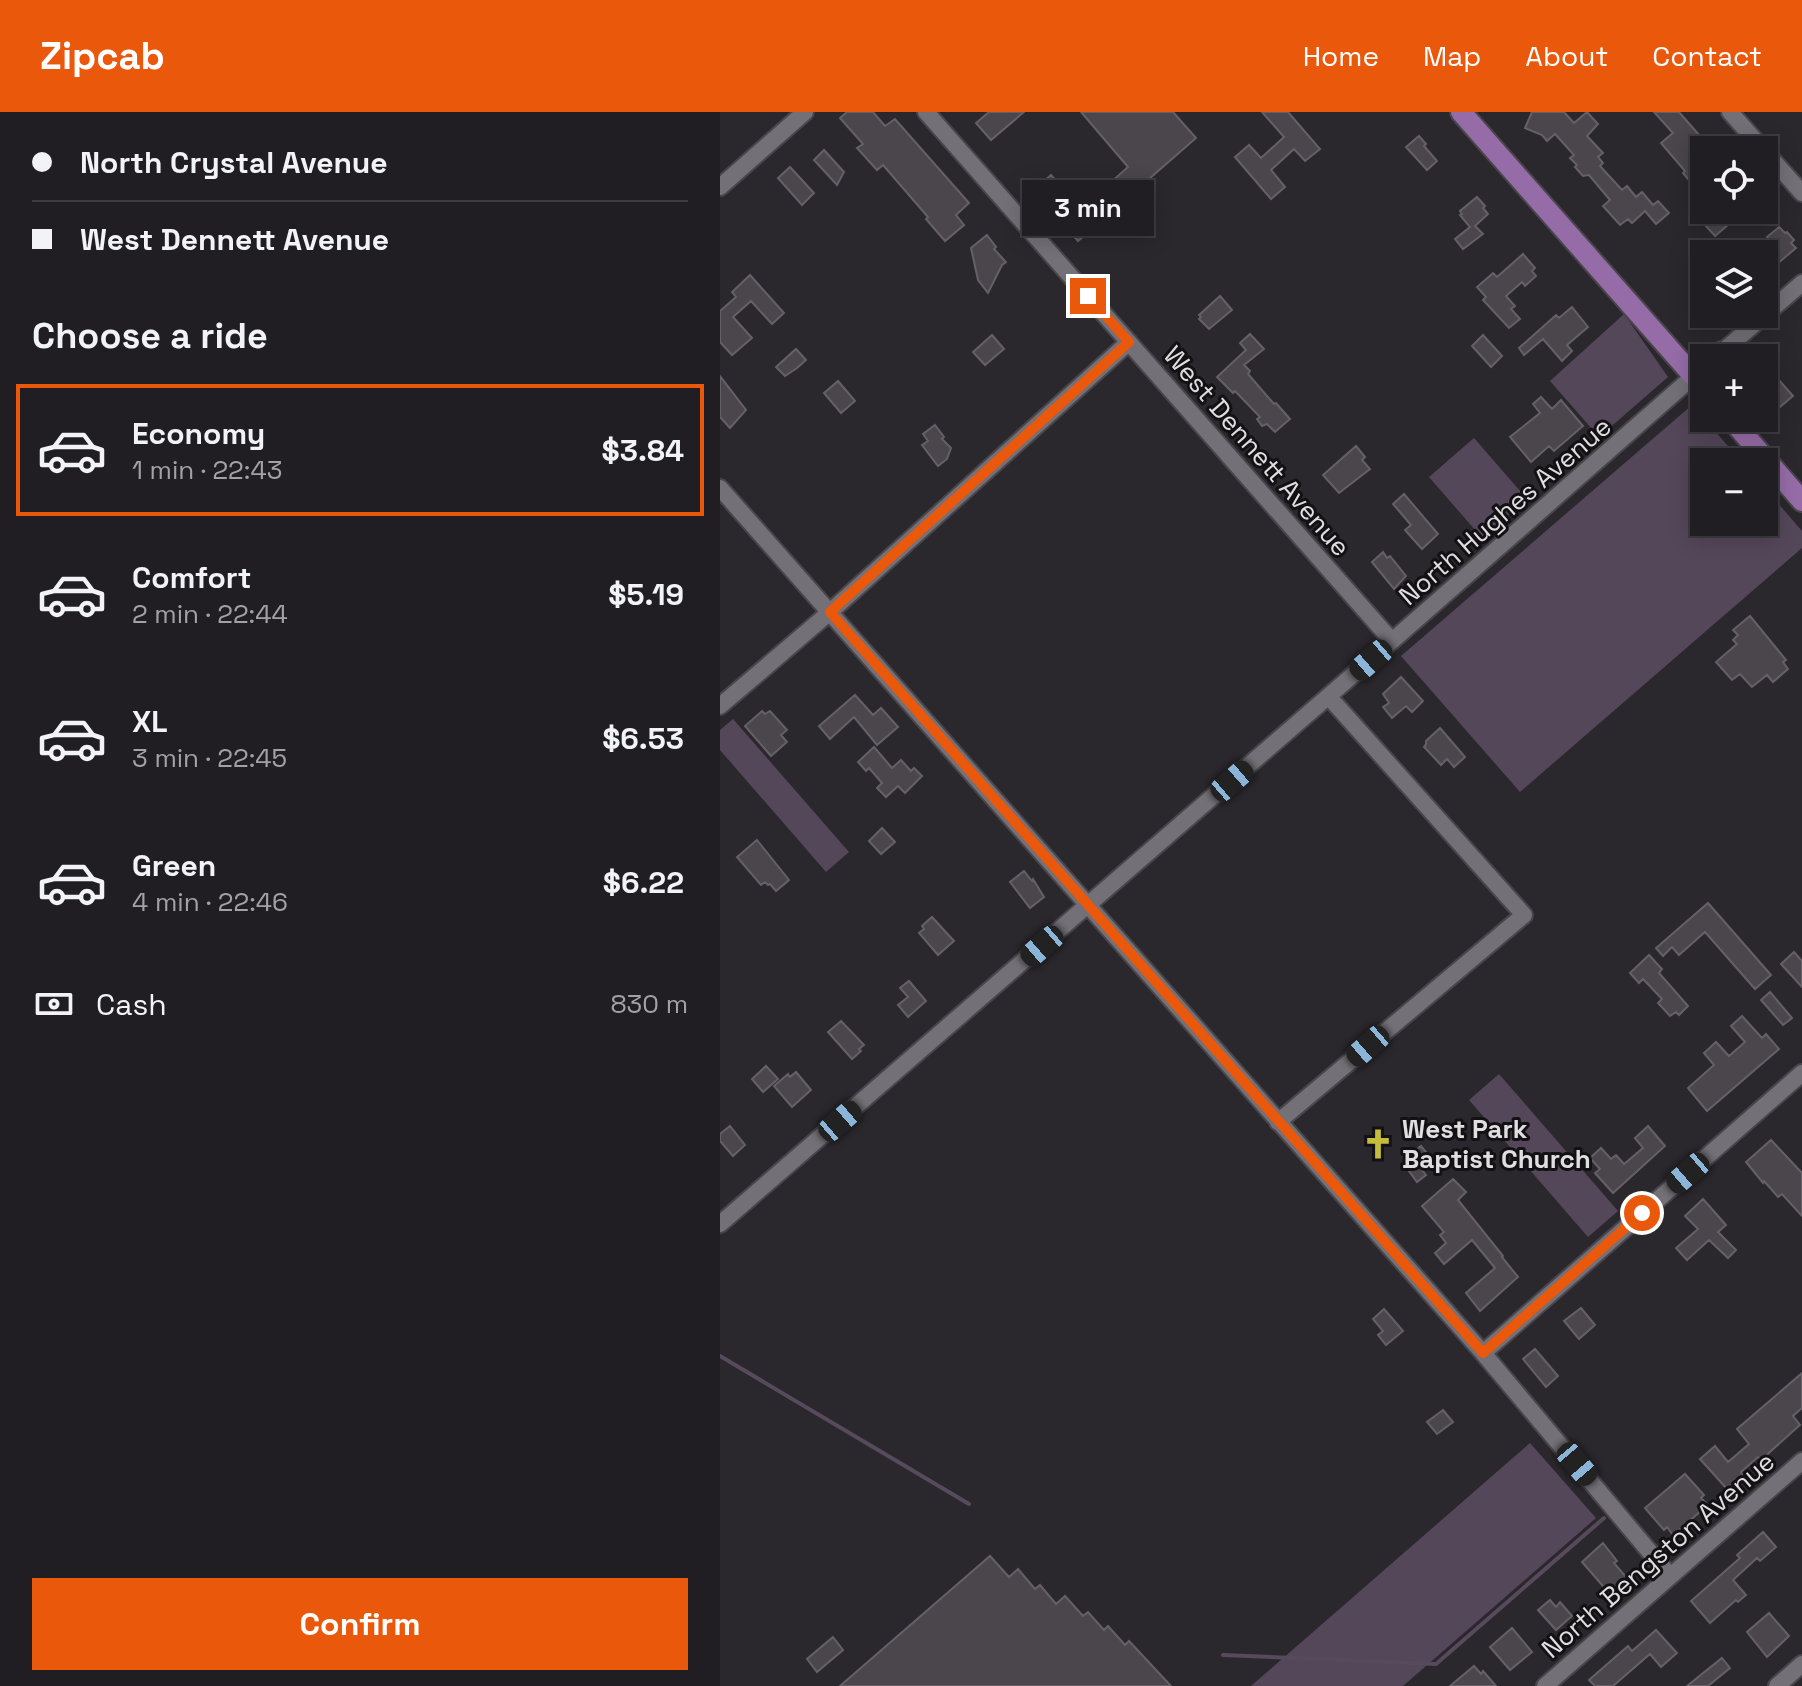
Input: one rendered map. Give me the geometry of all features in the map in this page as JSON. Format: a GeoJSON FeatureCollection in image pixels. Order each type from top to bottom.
{"type":"FeatureCollection","features":[{"type":"Feature","properties":{"kind":"main road"},"geometry":{"type":"LineString","coordinates":[[1461,112],[1690,365]]}},
{"type":"Feature","properties":{"kind":"main road"},"geometry":{"type":"LineString","coordinates":[[1743,432],[1802,501]]}},
{"type":"Feature","properties":{"kind":"street"},"geometry":{"type":"LineString","coordinates":[[720,187],[805,112]]}},
{"type":"Feature","properties":{"kind":"street","name":"West Dennett Avenue"},"geometry":{"type":"LineString","coordinates":[[926,112],[1392,641]]}},
{"type":"Feature","properties":{"kind":"street"},"geometry":{"type":"LineString","coordinates":[[1730,112],[1802,193]]}},
{"type":"Feature","properties":{"kind":"street"},"geometry":{"type":"LineString","coordinates":[[1733,344],[1802,283]]}},
{"type":"Feature","properties":{"kind":"street"},"geometry":{"type":"LineString","coordinates":[[720,706],[830,612],[1129,342]]}},
{"type":"Feature","properties":{"kind":"street","name":"North Hughes Avenue"},"geometry":{"type":"LineString","coordinates":[[720,1224],[1690,386]]}},
{"type":"Feature","properties":{"kind":"street"},"geometry":{"type":"LineString","coordinates":[[720,488],[1483,1353],[1670,1576]]}},
{"type":"Feature","properties":{"kind":"street"},"geometry":{"type":"LineString","coordinates":[[1278,1122],[1524,915],[1329,697]]}},
{"type":"Feature","properties":{"kind":"street"},"geometry":{"type":"LineString","coordinates":[[1483,1353],[1802,1073]]}},
{"type":"Feature","properties":{"kind":"street","name":"North Bengston Avenue"},"geometry":{"type":"LineString","coordinates":[[1545,1686],[1802,1461]]}},
{"type":"Feature","properties":{"kind":"street"},"geometry":{"type":"LineString","coordinates":[[1777,1686],[1802,1664]]}},
{"type":"Feature","properties":{"kind":"shaded area"},"geometry":{"type":"Polygon","coordinates":[[[1624,314],[1668,377],[1599,437],[1550,381],[1624,314]]]}},
{"type":"Feature","properties":{"kind":"shaded area"},"geometry":{"type":"Polygon","coordinates":[[[1690,407],[1690,432],[1716,432],[1730,448],[1690,448],[1690,536],[1778,536],[1778,503],[1802,531],[1802,548],[1520,792],[1401,656],[1690,407]]]}},
{"type":"Feature","properties":{"kind":"shaded area"},"geometry":{"type":"Polygon","coordinates":[[[1474,438],[1527,499],[1482,538],[1429,477],[1474,438]]]}},
{"type":"Feature","properties":{"kind":"shaded area"},"geometry":{"type":"Polygon","coordinates":[[[733,719],[849,852],[826,872],[720,750],[720,730],[733,719]]]}},
{"type":"Feature","properties":{"kind":"shaded area"},"geometry":{"type":"Polygon","coordinates":[[[1499,1074],[1618,1211],[1588,1237],[1469,1100],[1499,1074]]]}},
{"type":"Feature","properties":{"kind":"shaded area"},"geometry":{"type":"Polygon","coordinates":[[[1530,1443],[1596,1518],[1403,1686],[1251,1686],[1530,1443]]]}},
{"type":"Feature","properties":{"kind":"building"},"geometry":{"type":"Polygon","coordinates":[[[847,112],[873,112],[885,126],[895,119],[969,203],[956,215],[964,225],[945,241],[883,165],[877,170],[857,148],[863,144],[840,118],[847,112]]]}},
{"type":"Feature","properties":{"kind":"building"},"geometry":{"type":"Polygon","coordinates":[[[989,112],[1024,112],[991,140],[976,123],[989,112]]]}},
{"type":"Feature","properties":{"kind":"building"},"geometry":{"type":"Polygon","coordinates":[[[1081,112],[1173,112],[1196,138],[1078,241],[1034,190],[1051,175],[1081,209],[1128,167],[1081,112]]]}},
{"type":"Feature","properties":{"kind":"building"},"geometry":{"type":"Polygon","coordinates":[[[1262,112],[1288,112],[1320,149],[1305,161],[1294,149],[1271,170],[1285,187],[1271,199],[1235,157],[1249,145],[1261,158],[1284,137],[1262,112]]]}},
{"type":"Feature","properties":{"kind":"building"},"geometry":{"type":"Polygon","coordinates":[[[1532,112],[1564,112],[1574,123],[1587,112],[1598,124],[1587,136],[1603,153],[1598,157],[1603,163],[1600,166],[1622,190],[1627,186],[1636,197],[1642,192],[1653,205],[1658,201],[1669,213],[1656,224],[1645,211],[1632,223],[1628,219],[1620,225],[1603,206],[1610,200],[1589,175],[1583,176],[1575,167],[1577,165],[1570,158],[1574,155],[1555,134],[1547,141],[1542,135],[1525,128],[1532,112]]]}},
{"type":"Feature","properties":{"kind":"building"},"geometry":{"type":"Polygon","coordinates":[[[1654,112],[1679,112],[1700,136],[1690,136],[1690,181],[1661,143],[1673,133],[1654,112]]]}},
{"type":"Feature","properties":{"kind":"building"},"geometry":{"type":"Polygon","coordinates":[[[1419,136],[1437,161],[1427,170],[1406,147],[1419,136]]]}},
{"type":"Feature","properties":{"kind":"building"},"geometry":{"type":"Polygon","coordinates":[[[824,150],[844,172],[837,185],[814,160],[824,150]]]}},
{"type":"Feature","properties":{"kind":"building"},"geometry":{"type":"Polygon","coordinates":[[[790,167],[814,193],[802,205],[778,178],[790,167]]]}},
{"type":"Feature","properties":{"kind":"building"},"geometry":{"type":"Polygon","coordinates":[[[1477,197],[1488,214],[1475,226],[1483,234],[1463,249],[1455,239],[1470,227],[1460,211],[1477,197]]]}},
{"type":"Feature","properties":{"kind":"building"},"geometry":{"type":"Polygon","coordinates":[[[1708,224],[1729,224],[1715,236],[1706,226],[1708,224]]]}},
{"type":"Feature","properties":{"kind":"building"},"geometry":{"type":"Polygon","coordinates":[[[1779,227],[1794,240],[1791,243],[1796,248],[1778,263],[1778,240],[1767,237],[1779,227]]]}},
{"type":"Feature","properties":{"kind":"building"},"geometry":{"type":"Polygon","coordinates":[[[987,235],[1006,262],[988,293],[978,280],[971,248],[987,235]]]}},
{"type":"Feature","properties":{"kind":"building"},"geometry":{"type":"Polygon","coordinates":[[[1523,254],[1535,268],[1532,271],[1536,276],[1525,286],[1522,282],[1506,296],[1515,306],[1511,309],[1520,319],[1509,328],[1483,300],[1486,297],[1477,287],[1493,273],[1497,277],[1523,254]]]}},
{"type":"Feature","properties":{"kind":"building"},"geometry":{"type":"Polygon","coordinates":[[[750,275],[784,313],[772,324],[751,301],[733,317],[752,338],[732,355],[720,342],[720,311],[736,297],[732,292],[750,275]]]}},
{"type":"Feature","properties":{"kind":"building"},"geometry":{"type":"Polygon","coordinates":[[[1220,296],[1232,310],[1209,329],[1199,315],[1220,296]]]}},
{"type":"Feature","properties":{"kind":"building"},"geometry":{"type":"Polygon","coordinates":[[[1572,307],[1588,327],[1567,345],[1572,351],[1562,361],[1543,339],[1524,355],[1519,348],[1556,315],[1559,318],[1572,307]]]}},
{"type":"Feature","properties":{"kind":"building"},"geometry":{"type":"Polygon","coordinates":[[[1250,334],[1264,349],[1244,365],[1250,371],[1248,374],[1290,419],[1275,432],[1267,424],[1262,426],[1257,419],[1260,417],[1217,377],[1246,350],[1240,343],[1250,334]]]}},
{"type":"Feature","properties":{"kind":"building"},"geometry":{"type":"Polygon","coordinates":[[[992,335],[1004,349],[985,365],[973,352],[992,335]]]}},
{"type":"Feature","properties":{"kind":"building"},"geometry":{"type":"Polygon","coordinates":[[[1483,335],[1502,356],[1491,367],[1472,346],[1483,335]]]}},
{"type":"Feature","properties":{"kind":"building"},"geometry":{"type":"Polygon","coordinates":[[[796,349],[806,360],[785,376],[776,367],[796,349]]]}},
{"type":"Feature","properties":{"kind":"building"},"geometry":{"type":"Polygon","coordinates":[[[720,376],[746,410],[730,428],[720,417],[720,376]]]}},
{"type":"Feature","properties":{"kind":"building"},"geometry":{"type":"Polygon","coordinates":[[[1778,379],[1793,396],[1778,409],[1778,379]]]}},
{"type":"Feature","properties":{"kind":"building"},"geometry":{"type":"Polygon","coordinates":[[[838,381],[855,401],[841,413],[824,393],[838,381]]]}},
{"type":"Feature","properties":{"kind":"building"},"geometry":{"type":"Polygon","coordinates":[[[1541,397],[1552,409],[1561,400],[1583,426],[1554,451],[1549,446],[1531,462],[1510,437],[1540,413],[1533,404],[1541,397]]]}},
{"type":"Feature","properties":{"kind":"building"},"geometry":{"type":"Polygon","coordinates":[[[935,425],[951,448],[947,459],[938,466],[922,445],[928,441],[923,434],[935,425]]]}},
{"type":"Feature","properties":{"kind":"building"},"geometry":{"type":"Polygon","coordinates":[[[1356,446],[1370,469],[1339,493],[1323,475],[1356,446]]]}},
{"type":"Feature","properties":{"kind":"building"},"geometry":{"type":"Polygon","coordinates":[[[1404,494],[1438,534],[1422,549],[1405,530],[1411,525],[1393,504],[1404,494]]]}},
{"type":"Feature","properties":{"kind":"building"},"geometry":{"type":"Polygon","coordinates":[[[1383,552],[1406,576],[1394,589],[1372,562],[1383,552]]]}},
{"type":"Feature","properties":{"kind":"building"},"geometry":{"type":"Polygon","coordinates":[[[1750,616],[1786,660],[1783,662],[1788,669],[1773,682],[1767,675],[1752,687],[1740,674],[1732,680],[1716,662],[1737,644],[1733,640],[1738,635],[1733,630],[1750,616]]]}},
{"type":"Feature","properties":{"kind":"building"},"geometry":{"type":"Polygon","coordinates":[[[1401,677],[1423,701],[1412,712],[1406,706],[1392,718],[1383,707],[1389,703],[1383,694],[1401,677]]]}},
{"type":"Feature","properties":{"kind":"building"},"geometry":{"type":"Polygon","coordinates":[[[855,695],[873,715],[881,708],[898,727],[877,745],[854,717],[830,739],[819,726],[855,695]]]}},
{"type":"Feature","properties":{"kind":"building"},"geometry":{"type":"Polygon","coordinates":[[[762,711],[765,714],[770,711],[787,730],[781,735],[787,742],[771,756],[745,726],[762,711]]]}},
{"type":"Feature","properties":{"kind":"building"},"geometry":{"type":"Polygon","coordinates":[[[1440,728],[1465,757],[1454,767],[1447,759],[1441,765],[1424,747],[1440,728]]]}},
{"type":"Feature","properties":{"kind":"building"},"geometry":{"type":"Polygon","coordinates":[[[874,747],[892,768],[901,760],[911,771],[914,768],[922,776],[905,793],[898,786],[886,797],[877,788],[882,783],[869,768],[866,771],[858,762],[874,747]]]}},
{"type":"Feature","properties":{"kind":"building"},"geometry":{"type":"Polygon","coordinates":[[[882,828],[895,842],[881,854],[869,841],[882,828]]]}},
{"type":"Feature","properties":{"kind":"building"},"geometry":{"type":"Polygon","coordinates":[[[757,840],[789,880],[776,891],[765,882],[761,885],[737,857],[757,840]]]}},
{"type":"Feature","properties":{"kind":"building"},"geometry":{"type":"Polygon","coordinates":[[[1024,871],[1044,897],[1030,908],[1010,882],[1024,871]]]}},
{"type":"Feature","properties":{"kind":"building"},"geometry":{"type":"Polygon","coordinates":[[[1708,903],[1771,975],[1755,989],[1705,932],[1679,955],[1672,947],[1663,956],[1656,948],[1708,903]]]}},
{"type":"Feature","properties":{"kind":"building"},"geometry":{"type":"Polygon","coordinates":[[[932,917],[954,941],[938,955],[919,933],[932,917]]]}},
{"type":"Feature","properties":{"kind":"building"},"geometry":{"type":"Polygon","coordinates":[[[1794,952],[1802,961],[1802,987],[1781,964],[1794,952]]]}},
{"type":"Feature","properties":{"kind":"building"},"geometry":{"type":"Polygon","coordinates":[[[1649,955],[1662,969],[1659,973],[1688,1006],[1679,1015],[1676,1012],[1670,1016],[1658,1003],[1662,999],[1643,979],[1639,983],[1630,973],[1649,955]]]}},
{"type":"Feature","properties":{"kind":"building"},"geometry":{"type":"Polygon","coordinates":[[[909,981],[926,1001],[908,1017],[898,1005],[908,997],[900,988],[909,981]]]}},
{"type":"Feature","properties":{"kind":"building"},"geometry":{"type":"Polygon","coordinates":[[[1770,992],[1792,1018],[1783,1025],[1761,1000],[1770,992]]]}},
{"type":"Feature","properties":{"kind":"building"},"geometry":{"type":"Polygon","coordinates":[[[1742,1016],[1762,1038],[1766,1034],[1779,1049],[1707,1111],[1688,1088],[1714,1065],[1704,1053],[1716,1042],[1729,1056],[1745,1042],[1731,1026],[1742,1016]]]}},
{"type":"Feature","properties":{"kind":"building"},"geometry":{"type":"Polygon","coordinates":[[[841,1021],[864,1045],[852,1059],[828,1032],[841,1021]]]}},
{"type":"Feature","properties":{"kind":"building"},"geometry":{"type":"Polygon","coordinates":[[[766,1066],[778,1079],[763,1092],[752,1079],[766,1066]]]}},
{"type":"Feature","properties":{"kind":"building"},"geometry":{"type":"Polygon","coordinates":[[[796,1072],[811,1090],[792,1107],[774,1086],[788,1074],[790,1077],[796,1072]]]}},
{"type":"Feature","properties":{"kind":"building"},"geometry":{"type":"Polygon","coordinates":[[[730,1126],[745,1145],[733,1156],[720,1141],[720,1134],[730,1126]]]}},
{"type":"Feature","properties":{"kind":"building"},"geometry":{"type":"Polygon","coordinates":[[[1648,1126],[1665,1146],[1613,1193],[1595,1173],[1600,1169],[1590,1158],[1601,1148],[1611,1159],[1616,1155],[1624,1164],[1643,1148],[1635,1138],[1648,1126]]]}},
{"type":"Feature","properties":{"kind":"building"},"geometry":{"type":"Polygon","coordinates":[[[1771,1140],[1802,1173],[1802,1216],[1782,1194],[1778,1197],[1763,1183],[1746,1162],[1771,1140]]]}},
{"type":"Feature","properties":{"kind":"building"},"geometry":{"type":"Polygon","coordinates":[[[1421,1146],[1430,1157],[1419,1166],[1426,1175],[1417,1182],[1405,1159],[1421,1146]]]}},
{"type":"Feature","properties":{"kind":"building"},"geometry":{"type":"Polygon","coordinates":[[[1453,1179],[1466,1192],[1458,1200],[1518,1277],[1480,1311],[1466,1293],[1495,1268],[1472,1240],[1444,1264],[1435,1253],[1446,1243],[1440,1235],[1444,1232],[1422,1206],[1453,1179]]]}},
{"type":"Feature","properties":{"kind":"building"},"geometry":{"type":"Polygon","coordinates":[[[1703,1199],[1726,1225],[1718,1232],[1736,1250],[1728,1258],[1709,1240],[1687,1260],[1676,1248],[1698,1229],[1685,1216],[1703,1199]]]}},
{"type":"Feature","properties":{"kind":"building"},"geometry":{"type":"Polygon","coordinates":[[[1581,1308],[1595,1325],[1579,1339],[1564,1321],[1581,1308]]]}},
{"type":"Feature","properties":{"kind":"building"},"geometry":{"type":"Polygon","coordinates":[[[1384,1309],[1403,1331],[1386,1345],[1378,1335],[1383,1331],[1373,1319],[1384,1309]]]}},
{"type":"Feature","properties":{"kind":"building"},"geometry":{"type":"Polygon","coordinates":[[[1535,1349],[1558,1376],[1546,1387],[1523,1359],[1535,1349]]]}},
{"type":"Feature","properties":{"kind":"building"},"geometry":{"type":"Polygon","coordinates":[[[1802,1373],[1802,1408],[1793,1416],[1800,1425],[1761,1460],[1758,1457],[1727,1489],[1700,1459],[1715,1446],[1728,1462],[1749,1444],[1737,1429],[1802,1373]]]}},
{"type":"Feature","properties":{"kind":"building"},"geometry":{"type":"Polygon","coordinates":[[[1443,1410],[1453,1422],[1437,1434],[1427,1422],[1443,1410]]]}},
{"type":"Feature","properties":{"kind":"building"},"geometry":{"type":"Polygon","coordinates":[[[1685,1474],[1704,1495],[1701,1498],[1708,1505],[1673,1535],[1667,1527],[1664,1530],[1645,1508],[1685,1474]]]}},
{"type":"Feature","properties":{"kind":"building"},"geometry":{"type":"Polygon","coordinates":[[[1763,1532],[1776,1547],[1760,1561],[1757,1558],[1733,1580],[1746,1595],[1710,1623],[1691,1601],[1740,1558],[1737,1555],[1763,1532]]]}},
{"type":"Feature","properties":{"kind":"building"},"geometry":{"type":"Polygon","coordinates":[[[1603,1543],[1626,1577],[1609,1593],[1582,1562],[1603,1543]]]}},
{"type":"Feature","properties":{"kind":"building"},"geometry":{"type":"Polygon","coordinates":[[[990,1556],[1009,1577],[1018,1569],[1035,1589],[1040,1585],[1056,1604],[1065,1596],[1083,1616],[1088,1612],[1104,1630],[1108,1626],[1125,1645],[1129,1641],[1171,1686],[840,1686],[990,1556]]]}},
{"type":"Feature","properties":{"kind":"building"},"geometry":{"type":"Polygon","coordinates":[[[1550,1600],[1556,1607],[1560,1602],[1572,1616],[1556,1630],[1538,1610],[1550,1600]]]}},
{"type":"Feature","properties":{"kind":"building"},"geometry":{"type":"Polygon","coordinates":[[[1769,1613],[1789,1636],[1767,1657],[1747,1632],[1769,1613]]]}},
{"type":"Feature","properties":{"kind":"building"},"geometry":{"type":"Polygon","coordinates":[[[1512,1628],[1532,1652],[1510,1670],[1490,1647],[1512,1628]]]}},
{"type":"Feature","properties":{"kind":"building"},"geometry":{"type":"Polygon","coordinates":[[[1656,1630],[1677,1653],[1661,1667],[1650,1654],[1613,1686],[1595,1686],[1589,1680],[1628,1646],[1632,1651],[1656,1630]]]}},
{"type":"Feature","properties":{"kind":"building"},"geometry":{"type":"Polygon","coordinates":[[[833,1637],[843,1650],[817,1672],[807,1659],[833,1637]]]}},
{"type":"Feature","properties":{"kind":"building"},"geometry":{"type":"Polygon","coordinates":[[[1722,1658],[1730,1668],[1708,1686],[1687,1686],[1722,1658]]]}},
{"type":"Feature","properties":{"kind":"building"},"geometry":{"type":"Polygon","coordinates":[[[1474,1666],[1496,1686],[1450,1686],[1474,1666]]]}},
{"type":"Feature","properties":{"kind":"waterway"},"geometry":{"type":"LineString","coordinates":[[720,1356],[969,1504]]}},
{"type":"Feature","properties":{"kind":"waterway"},"geometry":{"type":"LineString","coordinates":[[1223,1655],[1436,1664],[1604,1518]]}},
{"type":"Feature","properties":{"kind":"place","name":"West Park Baptist Church"},"geometry":{"type":"Point","coordinates":[1378,1144]}},
{"type":"Feature","properties":{"kind":"route"},"geometry":{"type":"LineString","coordinates":[[1088,296],[1129,342],[830,612],[1483,1353],[1642,1213]]}}]}
